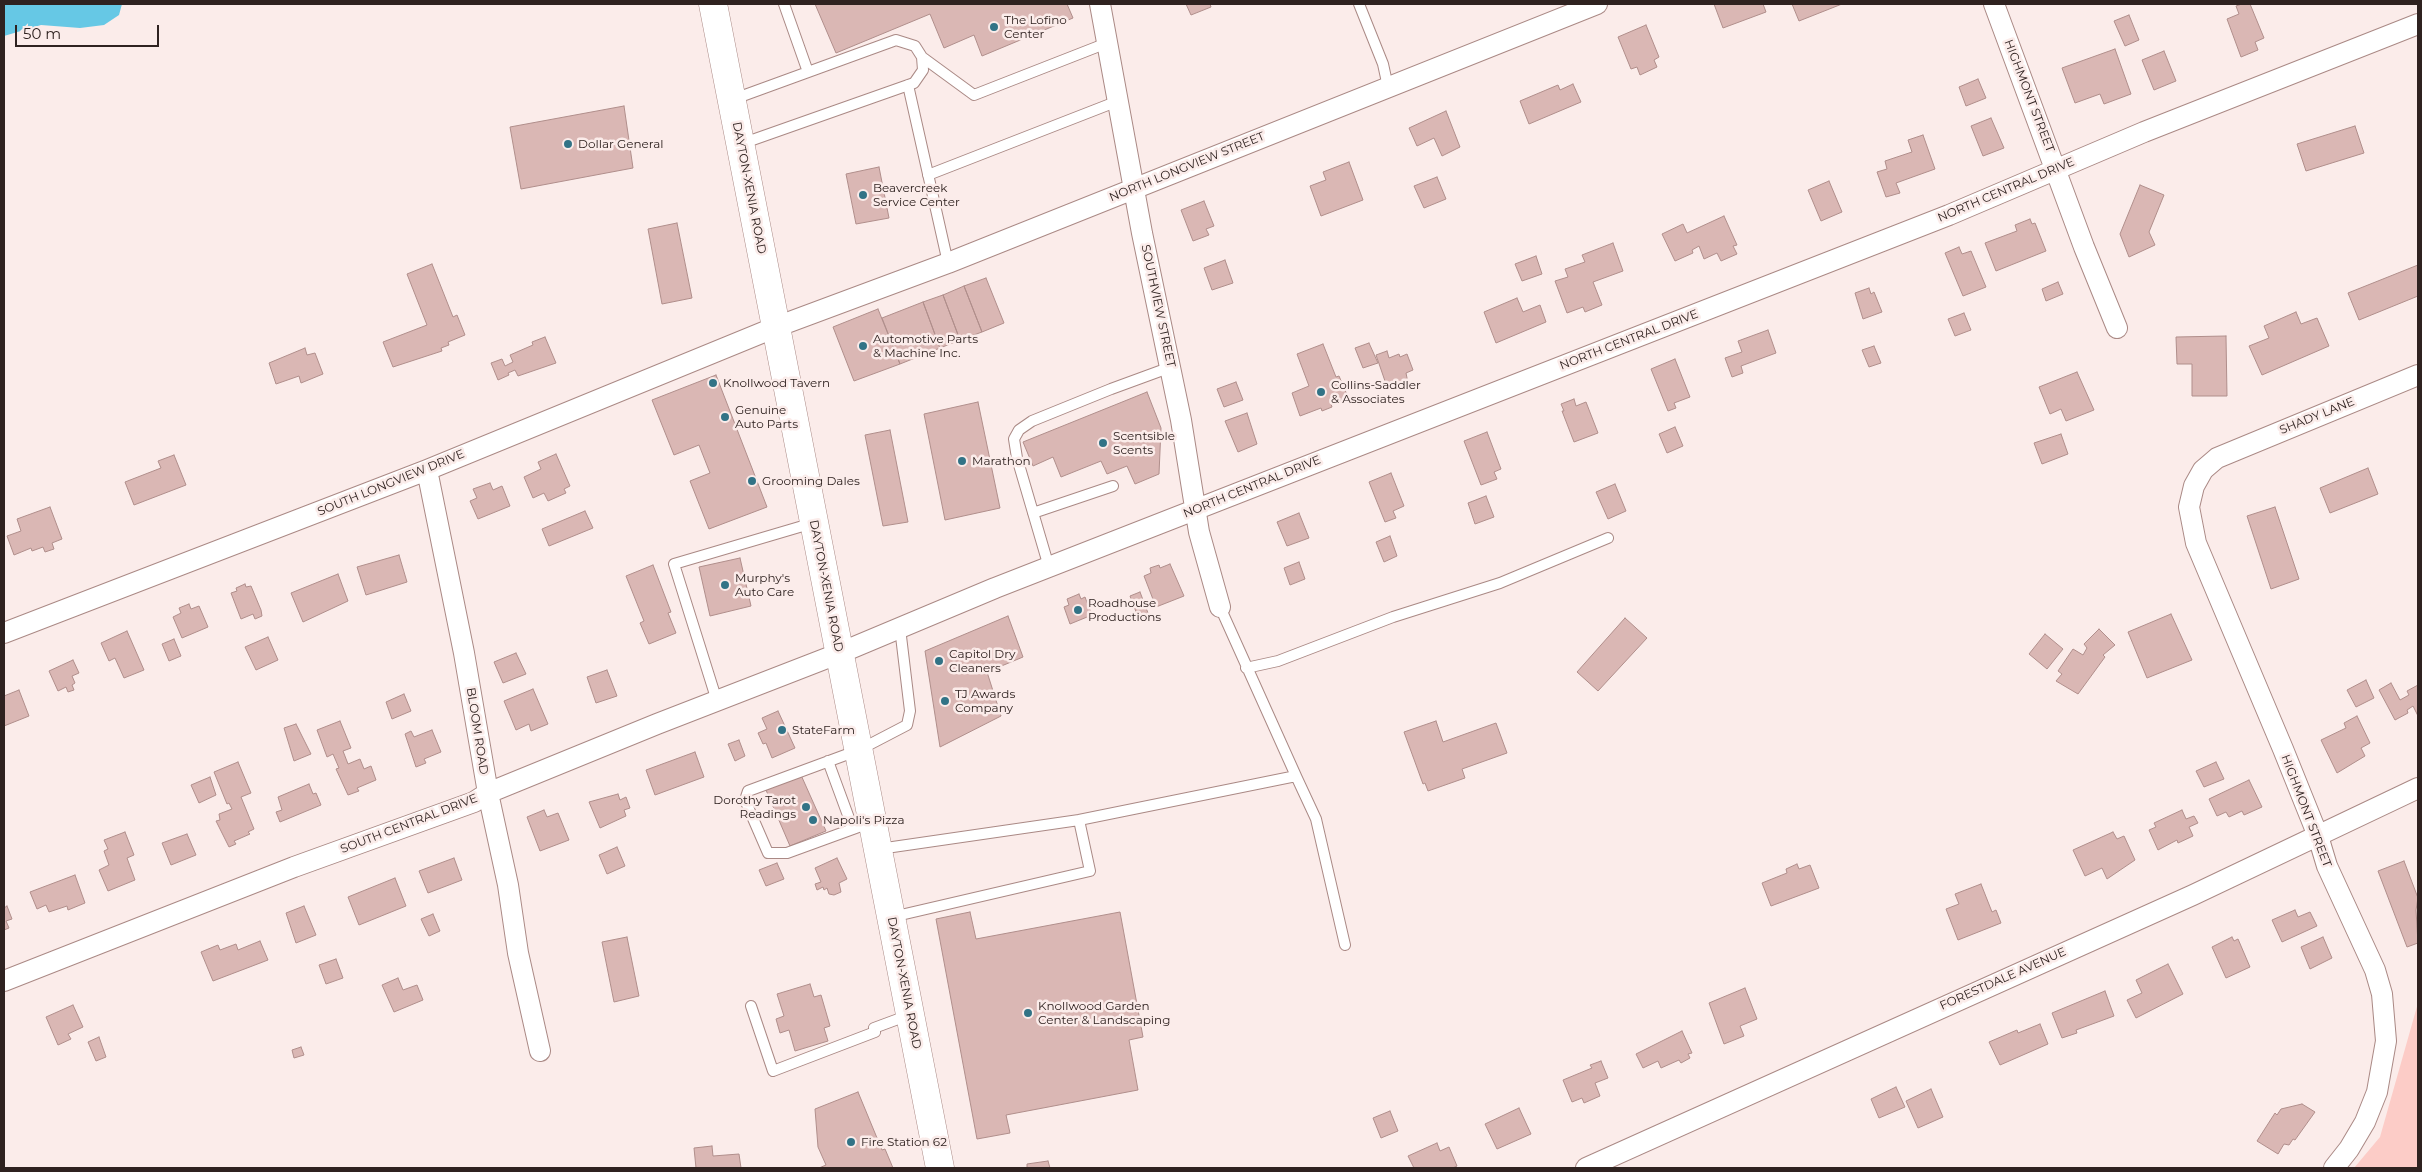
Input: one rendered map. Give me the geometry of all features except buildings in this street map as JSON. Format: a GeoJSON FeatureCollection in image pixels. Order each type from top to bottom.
{"type":"FeatureCollection","features":[{"type":"Feature","properties":{"kind":"main road","name":"DAYTON-XENIA ROAD"},"geometry":{"type":"LineString","coordinates":[[715,4],[740,145],[859,750],[863,825],[878,849],[940,1168]]}},
{"type":"Feature","properties":{"kind":"street","name":"SOUTHVIEW STREET"},"geometry":{"type":"LineString","coordinates":[[1100,4],[1133,188],[1171,367],[1199,532],[1220,607]]}},
{"type":"Feature","properties":{"kind":"street","name":"NORTH LONGVIEW STREET"},"geometry":{"type":"LineString","coordinates":[[776,327],[948,263],[1597,4]]}},
{"type":"Feature","properties":{"kind":"street","name":"HIGHMONT STREET"},"geometry":{"type":"LineString","coordinates":[[1994,4],[2084,247],[2117,328]]}},
{"type":"Feature","properties":{"kind":"street","name":"NORTH CENTRAL DRIVE"},"geometry":{"type":"LineString","coordinates":[[840,653],[1049,567],[1949,215],[2056,169],[2418,24]]}},
{"type":"Feature","properties":{"kind":"street","name":"SOUTH LONGVIEW DRIVE"},"geometry":{"type":"LineString","coordinates":[[4,633],[427,470],[776,327]]}},
{"type":"Feature","properties":{"kind":"street","name":"SHADY LANE"},"geometry":{"type":"LineString","coordinates":[[2217,458],[2418,375]]}},
{"type":"Feature","properties":{"kind":"street","name":"HIGHMONT STREET"},"geometry":{"type":"LineString","coordinates":[[2217,458],[2203,470],[2190,498],[2189,507],[2193,535],[2318,836],[2327,866],[2375,970],[2385,1016],[2385,1050],[2377,1092],[2366,1122],[2334,1168]]}},
{"type":"Feature","properties":{"kind":"street","name":"BLOOM ROAD"},"geometry":{"type":"LineString","coordinates":[[427,470],[464,653],[488,793],[508,886],[518,953],[540,1051]]}},
{"type":"Feature","properties":{"kind":"street","name":"SOUTH CENTRAL DRIVE"},"geometry":{"type":"LineString","coordinates":[[4,981],[294,867],[474,802],[488,793],[840,653]]}},
{"type":"Feature","properties":{"kind":"street","name":"FORESTDALE AVENUE"},"geometry":{"type":"LineString","coordinates":[[1586,1168],[2318,836],[2418,788]]}},
{"type":"Feature","properties":{"kind":"lane"},"geometry":{"type":"LineString","coordinates":[[784,4],[808,72]]}},
{"type":"Feature","properties":{"kind":"lane"},"geometry":{"type":"LineString","coordinates":[[1359,4],[1382,64],[1388,86]]}},
{"type":"Feature","properties":{"kind":"lane"},"geometry":{"type":"LineString","coordinates":[[732,100],[896,40],[915,46],[922,57],[974,95],[1107,43]]}},
{"type":"Feature","properties":{"kind":"lane"},"geometry":{"type":"LineString","coordinates":[[740,145],[914,83],[923,70],[922,57]]}},
{"type":"Feature","properties":{"kind":"lane"},"geometry":{"type":"LineString","coordinates":[[908,85],[948,263]]}},
{"type":"Feature","properties":{"kind":"lane"},"geometry":{"type":"LineString","coordinates":[[928,175],[1118,101]]}},
{"type":"Feature","properties":{"kind":"lane"},"geometry":{"type":"LineString","coordinates":[[1049,567],[1017,458],[1014,439],[1019,430],[1032,421],[1171,367]]}},
{"type":"Feature","properties":{"kind":"lane"},"geometry":{"type":"LineString","coordinates":[[1033,514],[1113,486]]}},
{"type":"Feature","properties":{"kind":"lane"},"geometry":{"type":"LineString","coordinates":[[717,701],[674,564],[814,523]]}},
{"type":"Feature","properties":{"kind":"lane"},"geometry":{"type":"LineString","coordinates":[[1246,668],[1278,661],[1393,617],[1500,582],[1608,538]]}},
{"type":"Feature","properties":{"kind":"lane"},"geometry":{"type":"LineString","coordinates":[[1220,607],[1316,819],[1345,945]]}},
{"type":"Feature","properties":{"kind":"lane"},"geometry":{"type":"LineString","coordinates":[[828,761],[863,825],[787,853],[768,853],[745,800],[748,791],[828,761],[859,750],[907,725],[910,711],[900,628]]}},
{"type":"Feature","properties":{"kind":"lane"},"geometry":{"type":"LineString","coordinates":[[878,849],[1079,820],[1296,776]]}},
{"type":"Feature","properties":{"kind":"lane"},"geometry":{"type":"LineString","coordinates":[[891,917],[1090,871],[1079,820]]}},
{"type":"Feature","properties":{"kind":"lane"},"geometry":{"type":"LineString","coordinates":[[750,1006],[773,1071],[875,1032],[874,1028],[910,1015]]}},
{"type":"Feature","properties":{"kind":"shaded area"},"geometry":{"type":"Polygon","coordinates":[[[2418,1003],[2418,1168],[2354,1168],[2380,1137],[2418,1003]]]}},
{"type":"Feature","properties":{"kind":"water"},"geometry":{"type":"Polygon","coordinates":[[[4,4],[122,4],[119,15],[104,25],[80,28],[41,25],[4,36],[4,4]]]}},
{"type":"Feature","properties":{"kind":"place","name":"The Lofino Center"},"geometry":{"type":"Point","coordinates":[994,27]}},
{"type":"Feature","properties":{"kind":"place","name":"Dollar General"},"geometry":{"type":"Point","coordinates":[568,144]}},
{"type":"Feature","properties":{"kind":"place","name":"Beavercreek Service Center"},"geometry":{"type":"Point","coordinates":[863,195]}},
{"type":"Feature","properties":{"kind":"place","name":"Automotive Parts & Machine Inc."},"geometry":{"type":"Point","coordinates":[863,346]}},
{"type":"Feature","properties":{"kind":"place","name":"Knollwood Tavern"},"geometry":{"type":"Point","coordinates":[713,383]}},
{"type":"Feature","properties":{"kind":"place","name":"Collins-Saddler & Associates"},"geometry":{"type":"Point","coordinates":[1321,392]}},
{"type":"Feature","properties":{"kind":"place","name":"Genuine Auto Parts"},"geometry":{"type":"Point","coordinates":[725,417]}},
{"type":"Feature","properties":{"kind":"place","name":"Scentsible Scents"},"geometry":{"type":"Point","coordinates":[1103,443]}},
{"type":"Feature","properties":{"kind":"place","name":"Marathon"},"geometry":{"type":"Point","coordinates":[962,461]}},
{"type":"Feature","properties":{"kind":"place","name":"Grooming Dales"},"geometry":{"type":"Point","coordinates":[752,481]}},
{"type":"Feature","properties":{"kind":"place","name":"Murphy's Auto Care"},"geometry":{"type":"Point","coordinates":[725,585]}},
{"type":"Feature","properties":{"kind":"place","name":"Roadhouse Productions"},"geometry":{"type":"Point","coordinates":[1078,610]}},
{"type":"Feature","properties":{"kind":"place","name":"Capitol Dry Cleaners"},"geometry":{"type":"Point","coordinates":[939,661]}},
{"type":"Feature","properties":{"kind":"place","name":"TJ Awards Company"},"geometry":{"type":"Point","coordinates":[945,701]}},
{"type":"Feature","properties":{"kind":"place","name":"StateFarm"},"geometry":{"type":"Point","coordinates":[782,730]}},
{"type":"Feature","properties":{"kind":"place","name":"Dorothy Tarot Readings"},"geometry":{"type":"Point","coordinates":[806,807]}},
{"type":"Feature","properties":{"kind":"place","name":"Napoli's Pizza"},"geometry":{"type":"Point","coordinates":[813,820]}},
{"type":"Feature","properties":{"kind":"place","name":"Knollwood Garden Center & Landscaping"},"geometry":{"type":"Point","coordinates":[1028,1013]}},
{"type":"Feature","properties":{"kind":"place","name":"Fire Station 62"},"geometry":{"type":"Point","coordinates":[851,1142]}}]}
